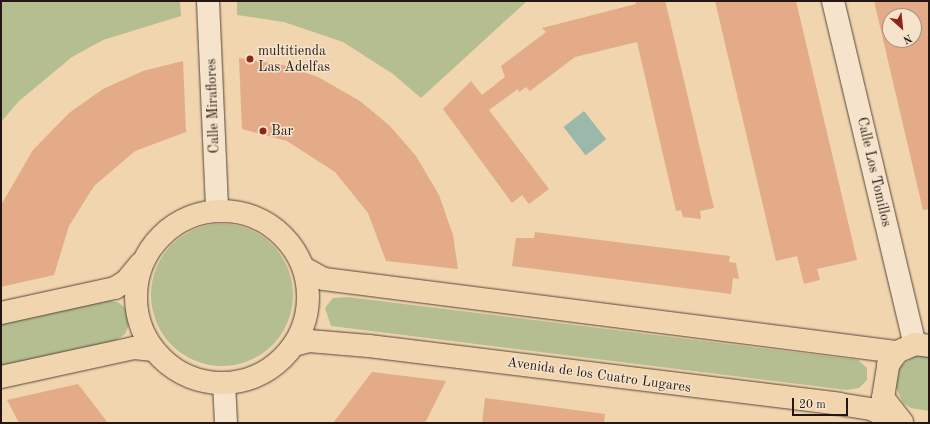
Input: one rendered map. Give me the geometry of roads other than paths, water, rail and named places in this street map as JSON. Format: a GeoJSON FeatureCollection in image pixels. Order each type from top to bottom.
{"type":"FeatureCollection","features":[{"type":"Feature","properties":{"kind":"main road"},"geometry":{"type":"LineString","coordinates":[[1,313],[115,288],[126,281],[145,257],[175,224],[217,210],[254,216],[285,236],[304,268],[308,308],[294,345],[275,365],[251,378],[224,383],[198,380],[179,371],[154,350],[139,321],[136,288],[145,257]]}},
{"type":"Feature","properties":{"kind":"main road"},"geometry":{"type":"LineString","coordinates":[[304,268],[324,279],[914,347]]}},
{"type":"Feature","properties":{"kind":"main road","name":"Avenida de los Cuatro Lugares"},"geometry":{"type":"LineString","coordinates":[[294,345],[309,341],[362,346],[839,404],[871,409],[902,423]]}},
{"type":"Feature","properties":{"kind":"main road"},"geometry":{"type":"LineString","coordinates":[[902,423],[883,398],[888,365],[914,347]]}},
{"type":"Feature","properties":{"kind":"main road"},"geometry":{"type":"LineString","coordinates":[[1,377],[134,348],[154,350]]}},
{"type":"Feature","properties":{"kind":"street","name":"Calle Miraflores"},"geometry":{"type":"LineString","coordinates":[[208,1],[217,210]]}},
{"type":"Feature","properties":{"kind":"street","name":"Calle Los Tomillos"},"geometry":{"type":"LineString","coordinates":[[833,1],[914,347]]}},
{"type":"Feature","properties":{"kind":"street"},"geometry":{"type":"LineString","coordinates":[[224,383],[226,423]]}},
{"type":"Feature","properties":{"kind":"place","name":"multitienda Las Adelfas"},"geometry":{"type":"Point","coordinates":[250,59]}},
{"type":"Feature","properties":{"kind":"place","name":"Bar"},"geometry":{"type":"Point","coordinates":[263,131]}}]}
